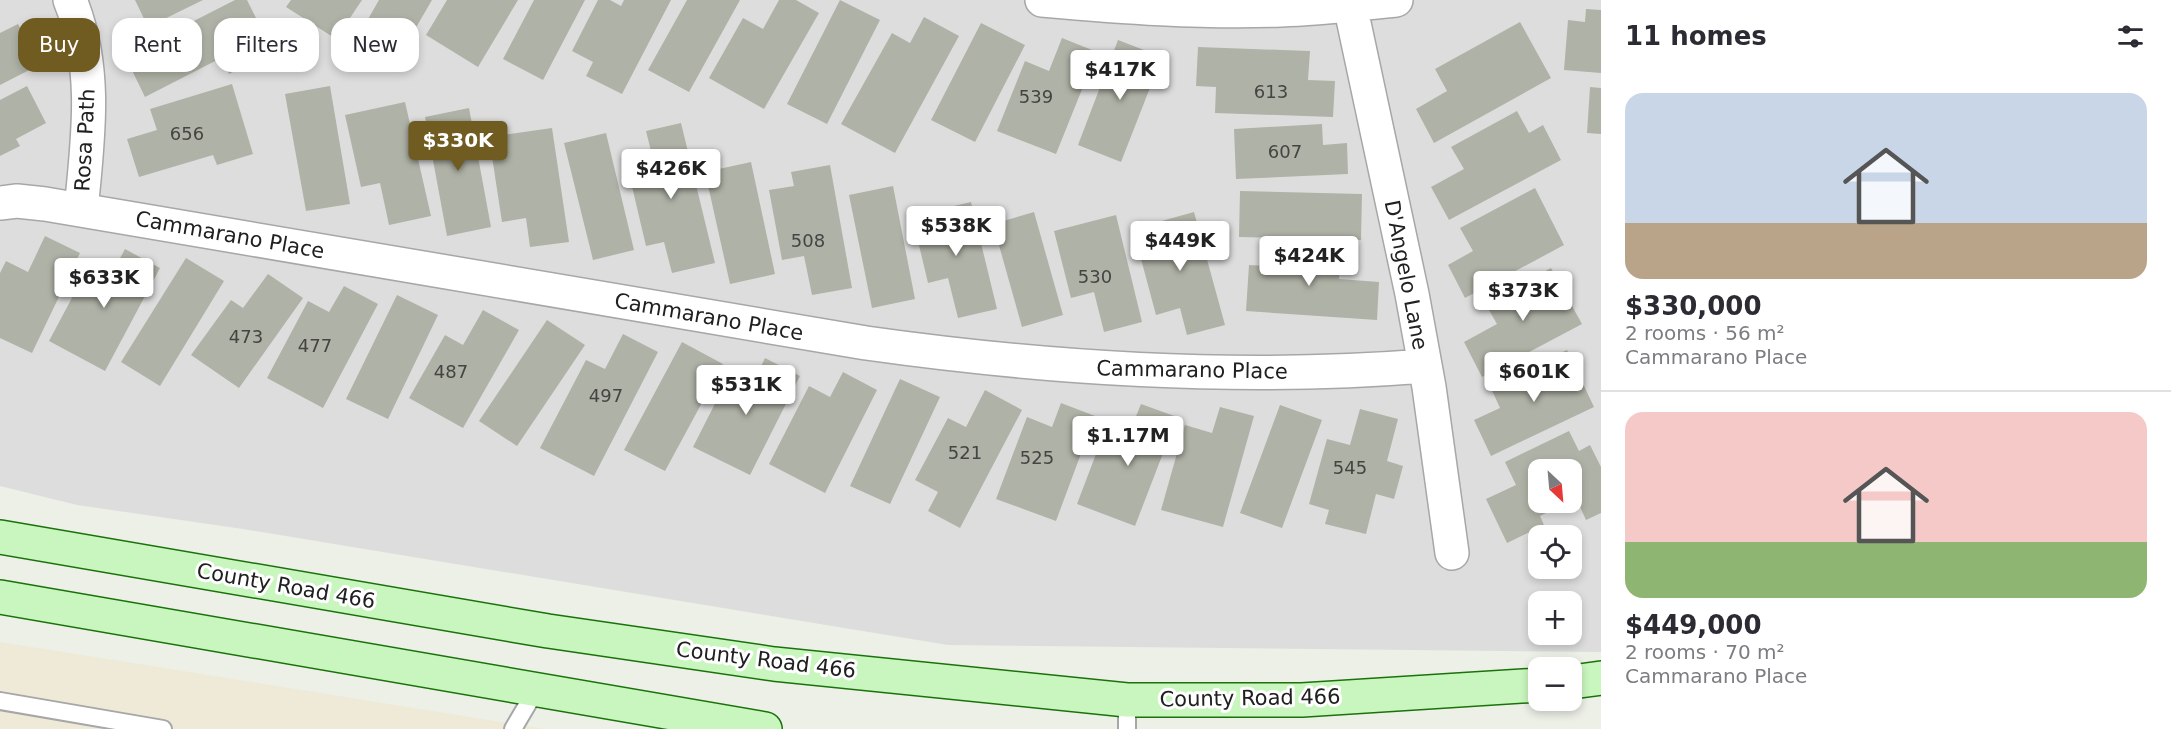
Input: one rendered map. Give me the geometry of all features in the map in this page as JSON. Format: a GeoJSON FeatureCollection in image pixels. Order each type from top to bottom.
{"type":"FeatureCollection","features":[{"type":"Feature","properties":{"kind":"main road","name":"County Road 466"},"geometry":{"type":"LineString","coordinates":[[0,537],[548,631],[1127,714],[1528,686]]}},
{"type":"Feature","properties":{"kind":"main road"},"geometry":{"type":"LineString","coordinates":[[0,597],[765,729]]}},
{"type":"Feature","properties":{"kind":"main road"},"geometry":{"type":"LineString","coordinates":[[1582,681],[1601,678]]}},
{"type":"Feature","properties":{"kind":"street","name":"Rosa Path"},"geometry":{"type":"LineString","coordinates":[[70,0],[83,43],[90,90],[90,126],[81,210]]}},
{"type":"Feature","properties":{"kind":"street"},"geometry":{"type":"LineString","coordinates":[[1042,0],[1123,7],[1214,10],[1280,10],[1395,0]]}},
{"type":"Feature","properties":{"kind":"street","name":"D'Angelo Lane"},"geometry":{"type":"LineString","coordinates":[[1350,3],[1412,294],[1425,366],[1452,553]]}},
{"type":"Feature","properties":{"kind":"street","name":"Cammarano Place"},"geometry":{"type":"LineString","coordinates":[[0,203],[27,201],[866,344],[990,360],[1091,368],[1219,373],[1344,372],[1425,366]]}},
{"type":"Feature","properties":{"kind":"lane"},"geometry":{"type":"LineString","coordinates":[[513,729],[536,690]]}},
{"type":"Feature","properties":{"kind":"lane"},"geometry":{"type":"LineString","coordinates":[[0,701],[163,729]]}},
{"type":"Feature","properties":{"kind":"shaded area"},"geometry":{"type":"Polygon","coordinates":[[[0,0],[1601,0],[1601,652],[948,645],[243,529],[77,505],[0,486],[0,0]]]}},
{"type":"Feature","properties":{"kind":"shaded area"},"geometry":{"type":"Polygon","coordinates":[[[0,642],[146,665],[545,729],[0,729],[0,642]]]}},
{"type":"Feature","properties":{"kind":"building"},"geometry":{"type":"Polygon","coordinates":[[[135,0],[203,0],[166,18],[144,18],[135,0]]]}},
{"type":"Feature","properties":{"kind":"building"},"geometry":{"type":"Polygon","coordinates":[[[235,0],[247,0],[256,18],[214,18],[214,62],[202,68],[202,18],[200,18],[235,0]]]}},
{"type":"Feature","properties":{"kind":"building"},"geometry":{"type":"Polygon","coordinates":[[[291,0],[362,0],[350,18],[331,18],[331,36],[319,28],[319,18],[303,18],[286,7],[291,0]]]}},
{"type":"Feature","properties":{"kind":"building"},"geometry":{"type":"Polygon","coordinates":[[[379,0],[432,0],[419,22],[419,18],[369,18],[379,0]]]}},
{"type":"Feature","properties":{"kind":"building"},"geometry":{"type":"Polygon","coordinates":[[[447,0],[518,0],[478,67],[426,35],[447,0]]]}},
{"type":"Feature","properties":{"kind":"building"},"geometry":{"type":"Polygon","coordinates":[[[534,0],[585,0],[543,80],[503,59],[534,0]]]}},
{"type":"Feature","properties":{"kind":"building"},"geometry":{"type":"Polygon","coordinates":[[[598,0],[610,0],[621,6],[624,0],[671,0],[622,94],[586,76],[593,62],[572,51],[598,0]]]}},
{"type":"Feature","properties":{"kind":"building"},"geometry":{"type":"Polygon","coordinates":[[[687,0],[740,0],[689,92],[648,70],[687,0]]]}},
{"type":"Feature","properties":{"kind":"building"},"geometry":{"type":"Polygon","coordinates":[[[779,0],[796,0],[819,13],[764,109],[709,78],[743,18],[763,29],[779,0]]]}},
{"type":"Feature","properties":{"kind":"building"},"geometry":{"type":"Polygon","coordinates":[[[840,0],[880,20],[827,124],[787,104],[840,0]]]}},
{"type":"Feature","properties":{"kind":"building"},"geometry":{"type":"Polygon","coordinates":[[[1586,9],[1601,10],[1601,73],[1564,70],[1568,20],[1585,22],[1586,9]]]}},
{"type":"Feature","properties":{"kind":"building"},"geometry":{"type":"Polygon","coordinates":[[[924,17],[959,36],[895,153],[841,124],[892,33],[910,43],[924,17]]]}},
{"type":"Feature","properties":{"kind":"building"},"geometry":{"type":"Polygon","coordinates":[[[1520,22],[1551,78],[1434,143],[1416,109],[1447,91],[1435,69],[1520,22]]]}},
{"type":"Feature","properties":{"kind":"building"},"geometry":{"type":"Polygon","coordinates":[[[981,23],[1025,45],[975,142],[931,120],[981,23]]]}},
{"type":"Feature","properties":{"kind":"building"},"geometry":{"type":"Polygon","coordinates":[[[18,24],[18,72],[25,72],[0,85],[0,33],[18,24]]]}},
{"type":"Feature","properties":{"kind":"building"},"geometry":{"type":"Polygon","coordinates":[[[1062,38],[1097,52],[1056,154],[997,131],[1025,61],[1049,71],[1062,38]]]}},
{"type":"Feature","properties":{"kind":"building"},"geometry":{"type":"Polygon","coordinates":[[[1118,40],[1162,57],[1121,162],[1078,145],[1118,40]]]}},
{"type":"Feature","properties":{"kind":"building"},"geometry":{"type":"Polygon","coordinates":[[[1198,47],[1310,51],[1308,80],[1335,81],[1333,117],[1215,113],[1216,87],[1196,86],[1198,47]]]}},
{"type":"Feature","properties":{"kind":"building"},"geometry":{"type":"Polygon","coordinates":[[[133,72],[194,72],[145,97],[133,72]]]}},
{"type":"Feature","properties":{"kind":"building"},"geometry":{"type":"Polygon","coordinates":[[[232,84],[253,154],[217,165],[213,155],[139,177],[127,139],[157,130],[150,109],[232,84]]]}},
{"type":"Feature","properties":{"kind":"building"},"geometry":{"type":"Polygon","coordinates":[[[27,86],[46,123],[16,139],[20,146],[0,156],[0,100],[27,86]]]}},
{"type":"Feature","properties":{"kind":"building"},"geometry":{"type":"Polygon","coordinates":[[[330,86],[350,204],[306,211],[285,94],[330,86]]]}},
{"type":"Feature","properties":{"kind":"building"},"geometry":{"type":"Polygon","coordinates":[[[1590,87],[1601,88],[1601,134],[1587,133],[1590,87]]]}},
{"type":"Feature","properties":{"kind":"building"},"geometry":{"type":"Polygon","coordinates":[[[405,102],[431,216],[389,225],[380,183],[361,187],[345,115],[405,102]]]}},
{"type":"Feature","properties":{"kind":"building"},"geometry":{"type":"Polygon","coordinates":[[[469,108],[491,227],[447,236],[425,117],[469,108]]]}},
{"type":"Feature","properties":{"kind":"building"},"geometry":{"type":"Polygon","coordinates":[[[1517,111],[1529,133],[1543,125],[1561,160],[1449,220],[1431,187],[1464,169],[1451,147],[1517,111]]]}},
{"type":"Feature","properties":{"kind":"building"},"geometry":{"type":"Polygon","coordinates":[[[681,123],[715,263],[672,273],[664,242],[646,246],[626,161],[652,155],[646,131],[681,123]]]}},
{"type":"Feature","properties":{"kind":"building"},"geometry":{"type":"Polygon","coordinates":[[[1322,124],[1323,145],[1347,143],[1348,174],[1236,179],[1234,129],[1322,124]]]}},
{"type":"Feature","properties":{"kind":"building"},"geometry":{"type":"Polygon","coordinates":[[[552,128],[569,242],[530,247],[526,218],[502,222],[489,137],[552,128]]]}},
{"type":"Feature","properties":{"kind":"building"},"geometry":{"type":"Polygon","coordinates":[[[606,133],[634,250],[593,260],[564,143],[606,133]]]}},
{"type":"Feature","properties":{"kind":"building"},"geometry":{"type":"Polygon","coordinates":[[[751,162],[775,274],[730,284],[705,172],[751,162]]]}},
{"type":"Feature","properties":{"kind":"building"},"geometry":{"type":"Polygon","coordinates":[[[830,165],[852,288],[812,295],[804,256],[782,260],[769,190],[794,186],[791,172],[830,165]]]}},
{"type":"Feature","properties":{"kind":"building"},"geometry":{"type":"Polygon","coordinates":[[[893,186],[915,299],[872,308],[849,195],[893,186]]]}},
{"type":"Feature","properties":{"kind":"building"},"geometry":{"type":"Polygon","coordinates":[[[1535,188],[1564,245],[1465,298],[1448,265],[1473,251],[1460,228],[1535,188]]]}},
{"type":"Feature","properties":{"kind":"building"},"geometry":{"type":"Polygon","coordinates":[[[1240,191],[1362,194],[1361,240],[1239,237],[1240,191]]]}},
{"type":"Feature","properties":{"kind":"building"},"geometry":{"type":"Polygon","coordinates":[[[971,202],[997,309],[958,318],[948,278],[928,283],[912,216],[971,202]]]}},
{"type":"Feature","properties":{"kind":"building"},"geometry":{"type":"Polygon","coordinates":[[[1034,212],[1063,315],[1022,327],[993,224],[1034,212]]]}},
{"type":"Feature","properties":{"kind":"building"},"geometry":{"type":"Polygon","coordinates":[[[1194,212],[1225,325],[1187,335],[1180,308],[1156,315],[1133,229],[1194,212]]]}},
{"type":"Feature","properties":{"kind":"building"},"geometry":{"type":"Polygon","coordinates":[[[1116,215],[1142,322],[1104,332],[1094,292],[1071,298],[1054,231],[1116,215]]]}},
{"type":"Feature","properties":{"kind":"building"},"geometry":{"type":"Polygon","coordinates":[[[45,236],[80,253],[32,353],[0,338],[0,273],[6,261],[28,272],[45,236]]]}},
{"type":"Feature","properties":{"kind":"building"},"geometry":{"type":"Polygon","coordinates":[[[1267,248],[1341,253],[1339,279],[1379,282],[1377,320],[1246,311],[1249,265],[1266,266],[1267,248]]]}},
{"type":"Feature","properties":{"kind":"building"},"geometry":{"type":"Polygon","coordinates":[[[125,249],[160,268],[105,371],[49,341],[90,264],[111,275],[125,249]]]}},
{"type":"Feature","properties":{"kind":"building"},"geometry":{"type":"Polygon","coordinates":[[[186,258],[224,281],[160,386],[121,362],[186,258]]]}},
{"type":"Feature","properties":{"kind":"building"},"geometry":{"type":"Polygon","coordinates":[[[1551,268],[1582,324],[1482,377],[1464,342],[1497,324],[1485,303],[1551,268]]]}},
{"type":"Feature","properties":{"kind":"building"},"geometry":{"type":"Polygon","coordinates":[[[268,274],[303,298],[239,388],[191,355],[231,300],[243,308],[268,274]]]}},
{"type":"Feature","properties":{"kind":"building"},"geometry":{"type":"Polygon","coordinates":[[[344,286],[378,304],[323,408],[267,378],[308,301],[329,312],[344,286]]]}},
{"type":"Feature","properties":{"kind":"building"},"geometry":{"type":"Polygon","coordinates":[[[397,295],[438,315],[388,419],[346,399],[397,295]]]}},
{"type":"Feature","properties":{"kind":"building"},"geometry":{"type":"Polygon","coordinates":[[[483,310],[519,330],[463,428],[409,398],[445,335],[463,345],[483,310]]]}},
{"type":"Feature","properties":{"kind":"building"},"geometry":{"type":"Polygon","coordinates":[[[547,320],[585,345],[517,446],[479,421],[547,320]]]}},
{"type":"Feature","properties":{"kind":"building"},"geometry":{"type":"Polygon","coordinates":[[[623,334],[658,352],[594,476],[540,448],[586,360],[605,369],[623,334]]]}},
{"type":"Feature","properties":{"kind":"building"},"geometry":{"type":"Polygon","coordinates":[[[682,342],[723,364],[665,471],[624,450],[682,342]]]}},
{"type":"Feature","properties":{"kind":"building"},"geometry":{"type":"Polygon","coordinates":[[[1567,350],[1594,407],[1491,456],[1474,420],[1500,408],[1490,386],[1567,350]]]}},
{"type":"Feature","properties":{"kind":"building"},"geometry":{"type":"Polygon","coordinates":[[[765,358],[800,376],[750,475],[693,447],[730,374],[752,385],[765,358]]]}},
{"type":"Feature","properties":{"kind":"building"},"geometry":{"type":"Polygon","coordinates":[[[843,372],[877,390],[825,493],[769,464],[809,386],[830,397],[843,372]]]}},
{"type":"Feature","properties":{"kind":"building"},"geometry":{"type":"Polygon","coordinates":[[[900,379],[940,397],[890,504],[850,486],[900,379]]]}},
{"type":"Feature","properties":{"kind":"building"},"geometry":{"type":"Polygon","coordinates":[[[985,390],[1022,410],[960,528],[928,511],[938,492],[915,480],[948,418],[966,427],[985,390]]]}},
{"type":"Feature","properties":{"kind":"building"},"geometry":{"type":"Polygon","coordinates":[[[1061,403],[1095,416],[1056,521],[996,499],[1027,417],[1052,427],[1061,403]]]}},
{"type":"Feature","properties":{"kind":"building"},"geometry":{"type":"Polygon","coordinates":[[[1141,404],[1177,417],[1135,526],[1077,504],[1104,433],[1126,441],[1141,404]]]}},
{"type":"Feature","properties":{"kind":"building"},"geometry":{"type":"Polygon","coordinates":[[[1280,405],[1322,420],[1282,528],[1240,513],[1280,405]]]}},
{"type":"Feature","properties":{"kind":"building"},"geometry":{"type":"Polygon","coordinates":[[[1220,407],[1254,416],[1223,527],[1161,510],[1185,425],[1212,433],[1220,407]]]}},
{"type":"Feature","properties":{"kind":"building"},"geometry":{"type":"Polygon","coordinates":[[[1360,409],[1398,419],[1387,461],[1403,466],[1394,499],[1376,494],[1366,534],[1325,524],[1329,510],[1309,504],[1327,439],[1350,445],[1360,409]]]}},
{"type":"Feature","properties":{"kind":"building"},"geometry":{"type":"Polygon","coordinates":[[[1569,431],[1579,451],[1590,445],[1601,467],[1601,513],[1586,520],[1582,511],[1582,459],[1528,459],[1528,513],[1546,513],[1540,516],[1544,525],[1528,525],[1528,533],[1507,543],[1486,499],[1516,485],[1505,462],[1569,431]]]}}]}
